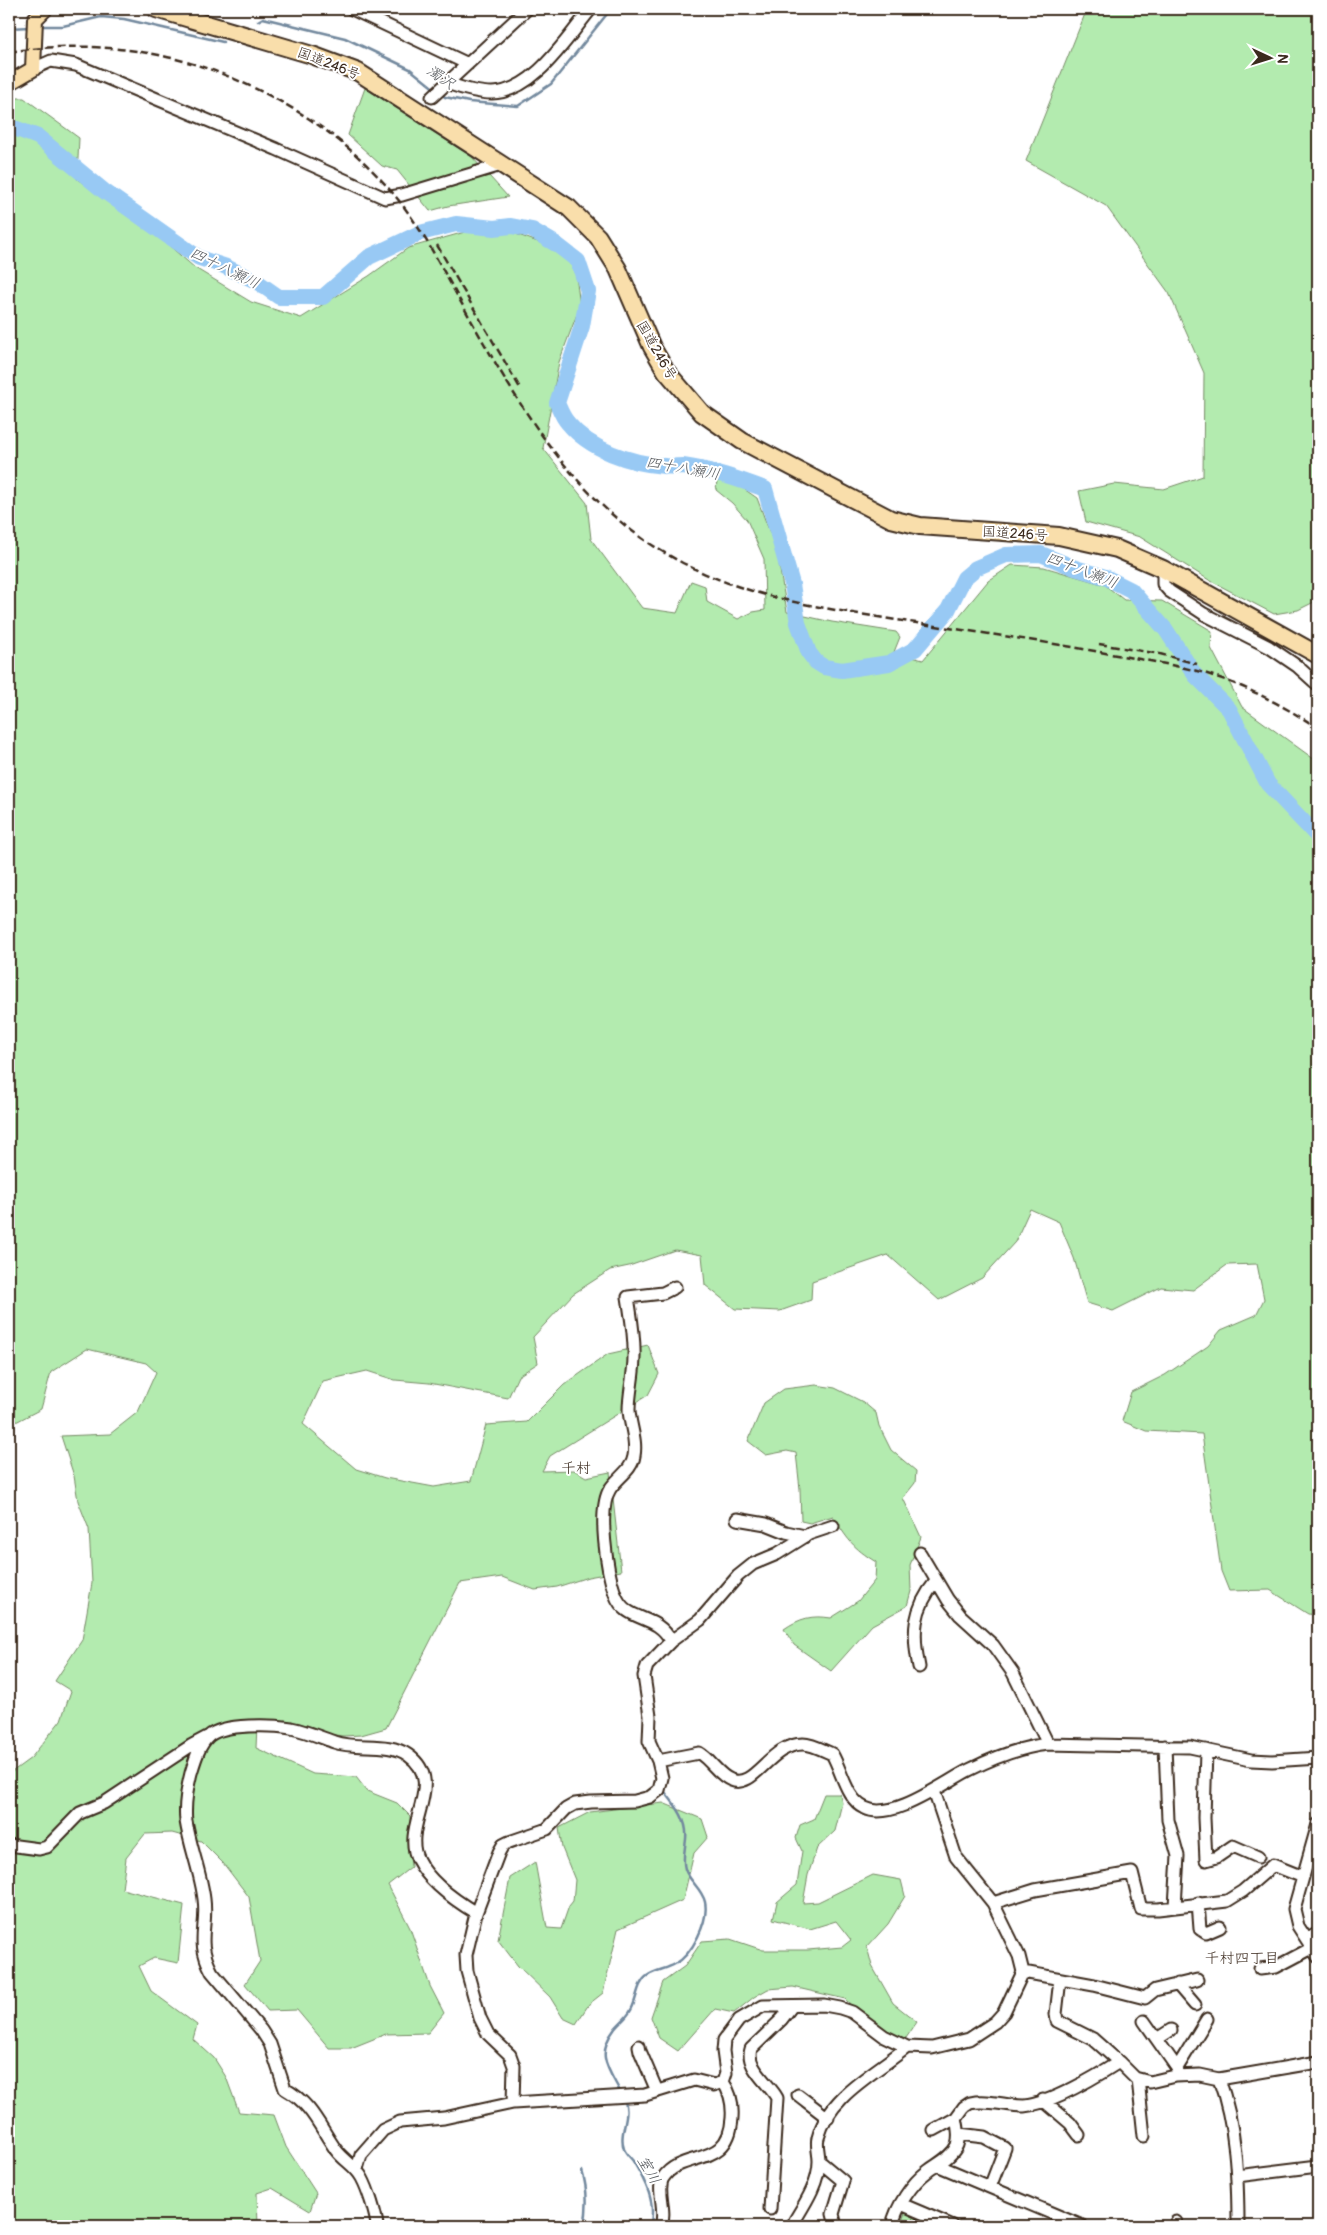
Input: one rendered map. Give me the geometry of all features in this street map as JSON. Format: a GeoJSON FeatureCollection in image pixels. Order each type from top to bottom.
{"type":"FeatureCollection","features":[{"type":"Feature","properties":{"kind":"highway","name":"国道246号"},"geometry":{"type":"LineString","coordinates":[[157,9],[312,54],[358,72],[501,166],[569,208],[598,237],[618,269],[652,347],[666,371],[702,413],[742,441],[891,519],[920,526],[1060,536],[1118,550],[1163,569],[1318,656]]}},
{"type":"Feature","properties":{"kind":"main road"},"geometry":{"type":"LineString","coordinates":[[12,81],[33,69],[34,22],[36,16],[45,9]]}},
{"type":"Feature","properties":{"kind":"street"},"geometry":{"type":"LineString","coordinates":[[352,9],[468,64]]}},
{"type":"Feature","properties":{"kind":"street"},"geometry":{"type":"LineString","coordinates":[[432,97],[527,9]]}},
{"type":"Feature","properties":{"kind":"street"},"geometry":{"type":"LineString","coordinates":[[444,86],[490,93],[502,92],[520,86],[539,71],[591,9]]}},
{"type":"Feature","properties":{"kind":"street"},"geometry":{"type":"LineString","coordinates":[[33,69],[51,61],[76,65],[276,149],[385,198],[402,195],[501,166]]}},
{"type":"Feature","properties":{"kind":"street"},"geometry":{"type":"LineString","coordinates":[[1163,569],[1163,584],[1168,591],[1204,614],[1269,648],[1297,666],[1318,685]]}},
{"type":"Feature","properties":{"kind":"street"},"geometry":{"type":"LineString","coordinates":[[671,1641],[660,1625],[627,1611],[616,1596],[609,1564],[605,1524],[607,1495],[630,1467],[635,1446],[629,1412],[635,1340],[628,1296],[663,1293],[675,1287]]}},
{"type":"Feature","properties":{"kind":"street"},"geometry":{"type":"LineString","coordinates":[[737,1519],[766,1524],[786,1532],[805,1536]]}},
{"type":"Feature","properties":{"kind":"street"},"geometry":{"type":"LineString","coordinates":[[513,2103],[514,2066],[510,2055],[488,2034],[480,2018],[467,1971],[467,1944],[476,1914],[504,1846],[520,1838],[547,1829],[566,1809],[575,1804],[634,1801],[650,1797],[661,1785],[662,1778],[658,1761],[649,1741],[650,1716],[644,1676],[647,1666],[671,1641],[700,1620],[725,1590],[753,1564],[777,1554],[805,1536],[833,1526]]}},
{"type":"Feature","properties":{"kind":"street"},"geometry":{"type":"LineString","coordinates":[[920,1553],[936,1581],[960,1615],[993,1645],[1013,1673],[1048,1744]]}},
{"type":"Feature","properties":{"kind":"street"},"geometry":{"type":"LineString","coordinates":[[919,1667],[914,1642],[915,1624],[926,1594],[936,1581]]}},
{"type":"Feature","properties":{"kind":"street"},"geometry":{"type":"LineString","coordinates":[[9,1845],[39,1849],[47,1847],[80,1813],[104,1803],[192,1745],[209,1736],[231,1728],[290,1728],[340,1744],[386,1748],[407,1754],[420,1765],[424,1773],[425,1789],[416,1822],[414,1842],[418,1859],[443,1889],[476,1914]]}},
{"type":"Feature","properties":{"kind":"street"},"geometry":{"type":"LineString","coordinates":[[209,1736],[196,1755],[186,1789],[191,1847],[204,1899],[202,1950],[212,1972],[262,2030],[270,2044],[285,2088],[300,2097],[310,2109],[336,2151],[346,2162],[357,2169],[364,2180],[377,2226]]}},
{"type":"Feature","properties":{"kind":"street"},"geometry":{"type":"LineString","coordinates":[[658,1761],[699,1753],[707,1757],[724,1776],[731,1781],[739,1782],[750,1779],[773,1755],[784,1748],[803,1744],[832,1754],[851,1796],[865,1808],[882,1811],[934,1791],[969,1770],[1030,1746],[1048,1744],[1190,1747],[1251,1760],[1272,1761],[1318,1758]]}},
{"type":"Feature","properties":{"kind":"street"},"geometry":{"type":"LineString","coordinates":[[1165,1746],[1168,1820],[1178,1856],[1175,1906]]}},
{"type":"Feature","properties":{"kind":"street"},"geometry":{"type":"LineString","coordinates":[[1206,1750],[1204,1818],[1206,1860],[1217,1857],[1233,1846],[1258,1856]]}},
{"type":"Feature","properties":{"kind":"street"},"geometry":{"type":"LineString","coordinates":[[723,2082],[726,2073],[723,2051],[724,2040],[739,2020],[763,2006],[824,2005],[840,2008],[852,2012],[884,2036],[907,2047],[932,2048],[958,2043],[978,2034],[995,2022],[1004,2012],[1023,1972],[1020,1956],[993,1903],[956,1857],[934,1791]]}},
{"type":"Feature","properties":{"kind":"street"},"geometry":{"type":"LineString","coordinates":[[1313,1948],[1298,1926],[1294,1909],[1318,1824]]}},
{"type":"Feature","properties":{"kind":"street"},"geometry":{"type":"LineString","coordinates":[[993,1903],[1035,1890],[1132,1873],[1141,1909],[1227,1901],[1243,1891],[1273,1865],[1303,1877]]}},
{"type":"Feature","properties":{"kind":"street"},"geometry":{"type":"LineString","coordinates":[[1198,1903],[1200,1929],[1206,1933],[1216,1932]]}},
{"type":"Feature","properties":{"kind":"street"},"geometry":{"type":"LineString","coordinates":[[1260,1969],[1276,1967],[1313,1948],[1318,1933]]}},
{"type":"Feature","properties":{"kind":"street"},"geometry":{"type":"LineString","coordinates":[[1023,1972],[1094,1985],[1145,1998],[1155,1990],[1197,1980]]}},
{"type":"Feature","properties":{"kind":"street"},"geometry":{"type":"LineString","coordinates":[[1060,1979],[1057,2021],[1093,2039],[1138,2079],[1150,2082],[1178,2072],[1219,2079],[1318,2062]]}},
{"type":"Feature","properties":{"kind":"street"},"geometry":{"type":"LineString","coordinates":[[1177,1984],[1196,2005]]}},
{"type":"Feature","properties":{"kind":"street"},"geometry":{"type":"LineString","coordinates":[[770,2210],[777,2098],[750,2061],[750,2052],[751,2048],[782,2020],[792,2006]]}},
{"type":"Feature","properties":{"kind":"street"},"geometry":{"type":"LineString","coordinates":[[1178,2072],[1207,2019]]}},
{"type":"Feature","properties":{"kind":"street"},"geometry":{"type":"LineString","coordinates":[[1144,2020],[1178,2072]]}},
{"type":"Feature","properties":{"kind":"street"},"geometry":{"type":"LineString","coordinates":[[1157,2039],[1171,2030]]}},
{"type":"Feature","properties":{"kind":"street"},"geometry":{"type":"LineString","coordinates":[[639,2046],[657,2091]]}},
{"type":"Feature","properties":{"kind":"street"},"geometry":{"type":"LineString","coordinates":[[794,2224],[813,2187],[819,2161],[817,2139],[839,2100],[907,2047]]}},
{"type":"Feature","properties":{"kind":"street"},"geometry":{"type":"LineString","coordinates":[[934,2130],[956,2118],[964,2107],[970,2103],[1025,2106],[1070,2090],[1119,2062]]}},
{"type":"Feature","properties":{"kind":"street"},"geometry":{"type":"LineString","coordinates":[[1138,2079],[1144,2136]]}},
{"type":"Feature","properties":{"kind":"street"},"geometry":{"type":"LineString","coordinates":[[1219,2079],[1228,2104],[1237,2176],[1238,2226]]}},
{"type":"Feature","properties":{"kind":"street"},"geometry":{"type":"LineString","coordinates":[[357,2169],[361,2156],[383,2130],[400,2122],[444,2118],[513,2103],[630,2097],[694,2080],[714,2085],[723,2082]]}},
{"type":"Feature","properties":{"kind":"street"},"geometry":{"type":"LineString","coordinates":[[662,2226],[665,2218],[660,2185],[667,2172],[687,2162],[706,2157],[727,2139],[732,2113],[730,2092],[723,2082]]}},
{"type":"Feature","properties":{"kind":"street"},"geometry":{"type":"LineString","coordinates":[[798,2095],[828,2118]]}},
{"type":"Feature","properties":{"kind":"street"},"geometry":{"type":"LineString","coordinates":[[1043,2100],[1070,2123],[1079,2135]]}},
{"type":"Feature","properties":{"kind":"street"},"geometry":{"type":"LineString","coordinates":[[892,2226],[894,2217],[901,2204],[924,2174],[954,2149],[958,2134],[956,2118]]}},
{"type":"Feature","properties":{"kind":"street"},"geometry":{"type":"LineString","coordinates":[[958,2134],[984,2137],[1005,2148],[990,2187]]}},
{"type":"Feature","properties":{"kind":"street"},"geometry":{"type":"LineString","coordinates":[[819,2161],[843,2181],[833,2214],[836,2226]]}},
{"type":"Feature","properties":{"kind":"street"},"geometry":{"type":"LineString","coordinates":[[937,2165],[990,2187],[1058,2222],[1082,2226]]}},
{"type":"Feature","properties":{"kind":"street"},"geometry":{"type":"LineString","coordinates":[[1237,2176],[1318,2166]]}},
{"type":"Feature","properties":{"kind":"street"},"geometry":{"type":"LineString","coordinates":[[901,2204],[953,2226]]}},
{"type":"Feature","properties":{"kind":"green space"},"geometry":{"type":"Polygon","coordinates":[[[1087,9],[1318,9],[1318,600],[1298,610],[1274,614],[1209,580],[1140,537],[1086,522],[1079,491],[1114,484],[1164,489],[1203,476],[1204,373],[1169,293],[1106,206],[1026,161],[1087,9]]]}},
{"type":"Feature","properties":{"kind":"green space"},"geometry":{"type":"Polygon","coordinates":[[[365,88],[472,157],[508,197],[448,206],[430,211],[397,170],[382,166],[348,135],[365,88]]]}},
{"type":"Feature","properties":{"kind":"green space"},"geometry":{"type":"Polygon","coordinates":[[[9,98],[24,98],[79,138],[77,179],[158,236],[195,268],[251,302],[301,318],[369,276],[408,248],[465,232],[510,232],[560,250],[575,268],[580,306],[559,362],[543,448],[587,503],[591,539],[642,608],[677,613],[691,581],[705,586],[707,602],[738,619],[753,612],[765,610],[764,559],[747,520],[732,503],[716,490],[717,480],[741,487],[757,498],[777,552],[787,612],[832,622],[896,632],[900,637],[894,652],[923,660],[988,581],[1012,565],[1044,567],[1105,585],[1124,600],[1162,601],[1212,631],[1211,648],[1242,707],[1318,762],[1318,1615],[1308,1614],[1270,1590],[1229,1591],[1221,1571],[1202,1434],[1146,1431],[1122,1421],[1131,1392],[1165,1375],[1208,1346],[1221,1330],[1256,1315],[1264,1299],[1257,1264],[1227,1265],[1193,1290],[1161,1287],[1113,1311],[1087,1303],[1074,1258],[1059,1222],[1030,1209],[1015,1242],[982,1278],[939,1300],[888,1255],[812,1281],[811,1300],[780,1311],[735,1309],[705,1285],[702,1255],[675,1250],[629,1266],[610,1270],[573,1294],[533,1337],[538,1363],[518,1376],[508,1398],[429,1383],[395,1380],[367,1371],[323,1381],[303,1424],[356,1469],[385,1478],[434,1487],[471,1481],[486,1425],[527,1422],[564,1385],[608,1354],[648,1345],[659,1374],[648,1395],[550,1456],[542,1471],[574,1470],[586,1477],[610,1472],[621,1571],[588,1577],[557,1587],[535,1590],[502,1577],[460,1583],[386,1728],[361,1735],[343,1736],[257,1725],[256,1748],[313,1774],[356,1777],[367,1791],[397,1803],[410,1816],[409,1844],[411,1867],[388,1885],[410,1928],[430,1986],[444,2013],[428,2033],[386,2034],[351,2048],[329,2048],[297,2010],[268,2011],[245,1984],[260,1961],[249,1897],[223,1863],[201,1841],[172,1833],[145,1834],[126,1858],[122,1889],[184,1905],[178,1963],[154,1958],[139,1966],[151,1991],[197,2025],[193,2039],[214,2058],[226,2077],[239,2112],[274,2115],[286,2147],[316,2193],[310,2211],[272,2188],[257,2193],[258,2226],[9,2226],[9,1774],[31,1758],[61,1720],[71,1691],[55,1681],[82,1640],[92,1583],[89,1529],[78,1501],[74,1476],[61,1436],[110,1434],[138,1412],[156,1372],[146,1363],[87,1349],[51,1372],[41,1409],[9,1424],[9,98]]]}},
{"type":"Feature","properties":{"kind":"green space"},"geometry":{"type":"Polygon","coordinates":[[[816,1385],[835,1388],[863,1402],[876,1413],[879,1426],[891,1450],[916,1471],[915,1483],[903,1498],[921,1537],[910,1565],[911,1591],[907,1606],[872,1625],[831,1671],[794,1645],[784,1629],[806,1618],[831,1618],[858,1601],[875,1580],[876,1562],[851,1542],[833,1516],[810,1523],[801,1521],[796,1453],[787,1451],[766,1455],[748,1441],[764,1403],[784,1389],[816,1385]]]}},
{"type":"Feature","properties":{"kind":"green space"},"geometry":{"type":"Polygon","coordinates":[[[824,1794],[840,1794],[842,1803],[835,1831],[817,1848],[808,1875],[803,1903],[818,1902],[873,1875],[901,1880],[905,1896],[888,1924],[867,1947],[872,1966],[893,2003],[917,2022],[906,2038],[878,2031],[845,1999],[793,1987],[768,1989],[754,1997],[734,2013],[715,2009],[678,2051],[659,2038],[651,2017],[663,1982],[685,1966],[702,1941],[730,1939],[763,1950],[808,1950],[842,1947],[851,1940],[836,1921],[810,1929],[773,1919],[777,1902],[797,1885],[802,1851],[796,1838],[800,1825],[814,1819],[824,1794]]]}},
{"type":"Feature","properties":{"kind":"green space"},"geometry":{"type":"Polygon","coordinates":[[[663,1803],[702,1819],[708,1837],[694,1853],[683,1900],[618,1929],[603,1993],[589,2004],[576,2024],[563,2018],[550,1997],[518,1966],[498,1940],[510,1878],[535,1862],[547,1928],[561,1929],[569,1906],[573,1901],[575,1880],[562,1848],[559,1828],[590,1812],[663,1803]]]}},
{"type":"Feature","properties":{"kind":"green space"},"geometry":{"type":"Polygon","coordinates":[[[909,2211],[944,2226],[900,2226],[905,2213],[909,2211]]]}},
{"type":"Feature","properties":{"kind":"waterway","name":"濁沢"},"geometry":{"type":"LineString","coordinates":[[440,93],[445,97],[469,102],[518,106],[551,84],[611,9]]}},
{"type":"Feature","properties":{"kind":"waterway","name":"濁沢"},"geometry":{"type":"LineString","coordinates":[[38,26],[63,26],[101,17],[124,19],[223,42]]}},
{"type":"Feature","properties":{"kind":"waterway","name":"濁沢"},"geometry":{"type":"LineString","coordinates":[[258,21],[263,18],[345,38],[410,69],[436,90]]}},
{"type":"Feature","properties":{"kind":"waterway","name":"濁沢"},"geometry":{"type":"LineString","coordinates":[[9,28],[30,27]]}},
{"type":"Feature","properties":{"kind":"waterway","name":"四十八瀬川"},"geometry":{"type":"LineString","coordinates":[[9,126],[38,137],[104,191],[199,258],[224,266],[256,281],[279,297],[323,297],[369,257],[420,233],[456,224],[494,228],[511,226],[532,230],[556,244],[578,261],[588,291],[582,326],[557,403],[565,419],[588,441],[612,454],[638,462],[704,470],[735,478],[765,489],[792,584],[798,623],[809,653],[816,662],[824,667],[842,670],[889,663],[915,649],[948,610],[964,578],[976,568],[1006,555],[1041,554],[1075,568],[1105,577],[1131,590],[1166,630],[1195,675],[1229,709],[1268,784],[1318,837]]}},
{"type":"Feature","properties":{"kind":"waterway"},"geometry":{"type":"LineString","coordinates":[[621,2093],[606,2062],[605,2047],[608,2039],[629,2013],[644,1979],[650,1974],[672,1966],[687,1953],[702,1928],[706,1910],[703,1897],[684,1866],[686,1832],[683,1819],[665,1792]]}},
{"type":"Feature","properties":{"kind":"waterway","name":"室川"},"geometry":{"type":"LineString","coordinates":[[624,2100],[627,2111],[623,2143],[625,2151],[633,2161],[649,2192],[652,2209],[650,2226]]}},
{"type":"Feature","properties":{"kind":"waterway"},"geometry":{"type":"LineString","coordinates":[[582,2171],[587,2198],[584,2226]]}},
{"type":"Feature","properties":{"kind":"railway"},"geometry":{"type":"LineString","coordinates":[[9,52],[37,48],[94,47],[150,53],[205,68],[232,78],[278,100],[322,127],[361,159],[379,177],[414,220],[497,366],[540,432],[563,463],[589,492],[618,519],[649,543],[676,559],[729,583],[784,600],[842,611],[1062,645],[1197,671],[1260,695],[1318,728]]}},
{"type":"Feature","properties":{"kind":"railway"},"geometry":{"type":"LineString","coordinates":[[437,245],[520,388]]}},
{"type":"Feature","properties":{"kind":"railway"},"geometry":{"type":"LineString","coordinates":[[1099,644],[1160,654],[1197,664]]}},
{"type":"Feature","properties":{"kind":"district","name":"千村"},"geometry":{"type":"Point","coordinates":[576,1468]}},
{"type":"Feature","properties":{"kind":"district","name":"千村四丁目"},"geometry":{"type":"Point","coordinates":[1242,1958]}}]}
